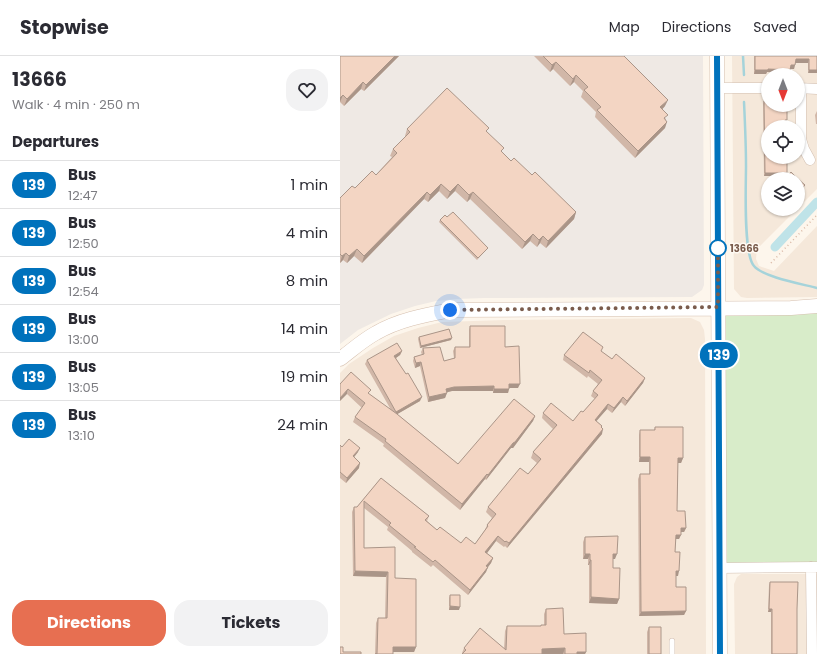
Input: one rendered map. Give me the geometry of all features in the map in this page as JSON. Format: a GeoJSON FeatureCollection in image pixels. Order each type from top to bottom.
{"type":"FeatureCollection","features":[{"type":"Feature","properties":{"kind":"main road"},"geometry":{"type":"LineString","coordinates":[[717,56],[720,654]]}},
{"type":"Feature","properties":{"kind":"main road"},"geometry":{"type":"LineString","coordinates":[[340,359],[377,332],[420,316],[450,310],[718,307],[791,308],[817,306]]}},
{"type":"Feature","properties":{"kind":"street"},"geometry":{"type":"LineString","coordinates":[[717,88],[761,88]]}},
{"type":"Feature","properties":{"kind":"street"},"geometry":{"type":"LineString","coordinates":[[805,88],[817,89]]}},
{"type":"Feature","properties":{"kind":"street"},"geometry":{"type":"LineString","coordinates":[[800,112],[801,139],[810,160]]}},
{"type":"Feature","properties":{"kind":"street"},"geometry":{"type":"LineString","coordinates":[[719,568],[814,567],[812,654]]}},
{"type":"Feature","properties":{"kind":"lane"},"geometry":{"type":"LineString","coordinates":[[672,641],[672,654]]}},
{"type":"Feature","properties":{"kind":"path"},"geometry":{"type":"LineString","coordinates":[[771,263],[817,215]]}},
{"type":"Feature","properties":{"kind":"shaded area"},"geometry":{"type":"Polygon","coordinates":[[[340,56],[703,56],[704,285],[702,290],[692,297],[484,298],[436,301],[391,314],[358,330],[340,344],[340,56]]]}},
{"type":"Feature","properties":{"kind":"shaded area"},"geometry":{"type":"Polygon","coordinates":[[[732,56],[817,56],[817,189],[805,201],[805,172],[761,172],[761,216],[790,216],[757,249],[756,259],[759,266],[774,271],[817,226],[817,297],[741,297],[734,289],[732,56]]]}},
{"type":"Feature","properties":{"kind":"shaded area"},"geometry":{"type":"Polygon","coordinates":[[[691,318],[700,322],[704,330],[705,339],[706,654],[340,654],[340,373],[349,364],[394,336],[442,322],[691,318]]]}},
{"type":"Feature","properties":{"kind":"shaded area"},"geometry":{"type":"Polygon","coordinates":[[[741,574],[817,574],[817,654],[735,654],[734,584],[737,577],[741,574]]]}},
{"type":"Feature","properties":{"kind":"green space"},"geometry":{"type":"Polygon","coordinates":[[[817,306],[817,567],[719,568],[719,307],[817,306]]]}},
{"type":"Feature","properties":{"kind":"building"},"geometry":{"type":"Polygon","coordinates":[[[340,56],[395,56],[366,85],[363,82],[347,99],[343,95],[340,98],[340,56]]]}},
{"type":"Feature","properties":{"kind":"building"},"geometry":{"type":"Polygon","coordinates":[[[543,56],[624,56],[668,100],[660,107],[668,115],[664,118],[667,122],[638,151],[597,110],[601,107],[584,90],[588,87],[576,75],[573,79],[556,62],[552,65],[543,56]]]}},
{"type":"Feature","properties":{"kind":"building"},"geometry":{"type":"Polygon","coordinates":[[[755,56],[817,56],[817,70],[809,70],[809,59],[796,59],[795,65],[791,65],[790,68],[761,68],[761,70],[755,70],[755,56]]]}},
{"type":"Feature","properties":{"kind":"building"},"geometry":{"type":"Polygon","coordinates":[[[447,88],[489,128],[486,131],[504,148],[501,151],[511,161],[514,158],[532,175],[535,172],[576,212],[548,241],[543,236],[539,240],[533,234],[525,242],[473,192],[469,195],[458,184],[450,192],[441,184],[430,195],[427,192],[364,256],[357,249],[349,256],[346,253],[342,256],[340,254],[340,198],[352,186],[355,188],[372,171],[376,175],[397,153],[393,149],[410,132],[407,129],[447,88]]]}},
{"type":"Feature","properties":{"kind":"building"},"geometry":{"type":"Polygon","coordinates":[[[764,112],[787,112],[787,120],[764,120],[764,112]]]}},
{"type":"Feature","properties":{"kind":"building"},"geometry":{"type":"Polygon","coordinates":[[[765,164],[787,164],[787,172],[765,172],[765,164]]]}},
{"type":"Feature","properties":{"kind":"building"},"geometry":{"type":"Polygon","coordinates":[[[453,212],[488,248],[478,258],[440,220],[445,215],[447,217],[453,212]]]}},
{"type":"Feature","properties":{"kind":"building"},"geometry":{"type":"Polygon","coordinates":[[[470,326],[505,326],[505,347],[519,346],[520,384],[509,384],[509,389],[494,389],[494,386],[454,387],[446,389],[447,393],[429,397],[421,362],[416,363],[414,357],[424,354],[423,348],[440,347],[444,361],[455,358],[455,347],[470,347],[470,326]]]}},
{"type":"Feature","properties":{"kind":"building"},"geometry":{"type":"Polygon","coordinates":[[[449,329],[452,338],[421,346],[419,337],[449,329]]]}},
{"type":"Feature","properties":{"kind":"building"},"geometry":{"type":"Polygon","coordinates":[[[583,332],[603,347],[601,351],[612,359],[616,354],[645,378],[627,401],[623,397],[614,408],[608,404],[595,420],[602,426],[601,427],[603,429],[509,543],[506,541],[505,542],[498,536],[485,552],[493,558],[470,590],[435,560],[433,562],[414,547],[416,547],[389,525],[391,523],[364,501],[364,548],[395,547],[395,578],[416,579],[416,647],[393,647],[393,654],[377,654],[378,618],[387,618],[388,572],[355,571],[354,507],[357,507],[381,478],[429,516],[425,520],[437,530],[440,527],[461,543],[466,537],[475,544],[496,514],[488,507],[520,468],[528,474],[541,459],[533,452],[557,425],[543,413],[551,403],[573,421],[598,395],[593,391],[602,380],[590,370],[589,373],[564,355],[583,332]]]}},
{"type":"Feature","properties":{"kind":"building"},"geometry":{"type":"Polygon","coordinates":[[[397,343],[402,351],[394,356],[406,374],[408,373],[422,397],[396,412],[367,360],[397,343]]]}},
{"type":"Feature","properties":{"kind":"building"},"geometry":{"type":"Polygon","coordinates":[[[351,372],[371,390],[368,393],[397,414],[458,464],[514,399],[535,416],[488,475],[487,474],[462,504],[385,441],[386,439],[355,417],[365,403],[348,389],[340,398],[340,384],[351,372]]]}},
{"type":"Feature","properties":{"kind":"building"},"geometry":{"type":"Polygon","coordinates":[[[655,427],[683,427],[683,458],[678,458],[677,511],[685,511],[686,528],[681,528],[681,535],[676,535],[675,552],[680,552],[679,571],[676,571],[676,587],[686,587],[686,611],[641,612],[640,474],[650,474],[650,457],[640,457],[640,430],[655,430],[655,427]]]}},
{"type":"Feature","properties":{"kind":"building"},"geometry":{"type":"Polygon","coordinates":[[[349,439],[360,448],[353,456],[360,463],[347,478],[340,472],[340,445],[342,447],[349,439]]]}},
{"type":"Feature","properties":{"kind":"building"},"geometry":{"type":"Polygon","coordinates":[[[618,536],[617,554],[613,554],[613,568],[620,568],[619,599],[591,597],[591,560],[590,554],[585,554],[585,537],[618,536]]]}},
{"type":"Feature","properties":{"kind":"building"},"geometry":{"type":"Polygon","coordinates":[[[770,582],[798,582],[797,654],[772,654],[772,609],[769,609],[770,582]]]}},
{"type":"Feature","properties":{"kind":"building"},"geometry":{"type":"Polygon","coordinates":[[[450,595],[460,595],[460,607],[450,606],[450,595]]]}},
{"type":"Feature","properties":{"kind":"building"},"geometry":{"type":"Polygon","coordinates":[[[563,608],[564,634],[586,633],[586,652],[565,654],[565,648],[542,649],[542,654],[462,654],[466,650],[464,648],[480,628],[506,650],[507,626],[546,625],[546,609],[563,608]]]}},
{"type":"Feature","properties":{"kind":"building"},"geometry":{"type":"Polygon","coordinates":[[[649,627],[661,627],[661,654],[649,654],[649,627]]]}},
{"type":"Feature","properties":{"kind":"building"},"geometry":{"type":"Polygon","coordinates":[[[340,647],[343,647],[343,652],[361,652],[361,654],[340,654],[340,647]]]}},
{"type":"Feature","properties":{"kind":"waterway"},"geometry":{"type":"LineString","coordinates":[[743,56],[744,75]]}},
{"type":"Feature","properties":{"kind":"waterway"},"geometry":{"type":"LineString","coordinates":[[744,102],[746,218],[750,259],[754,266],[766,274],[783,280],[817,288]]}},
{"type":"Feature","properties":{"kind":"waterway"},"geometry":{"type":"LineString","coordinates":[[775,247],[817,202]]}},
{"type":"Feature","properties":{"kind":"bus line","name":"139"},"geometry":{"type":"LineString","coordinates":[[717,56],[720,654]]}},
{"type":"Feature","properties":{"kind":"place","name":"13666"},"geometry":{"type":"Point","coordinates":[718,248]}},
{"type":"Feature","properties":{"kind":"route"},"geometry":{"type":"LineString","coordinates":[[450,310],[718,307],[718,248]]}}]}
